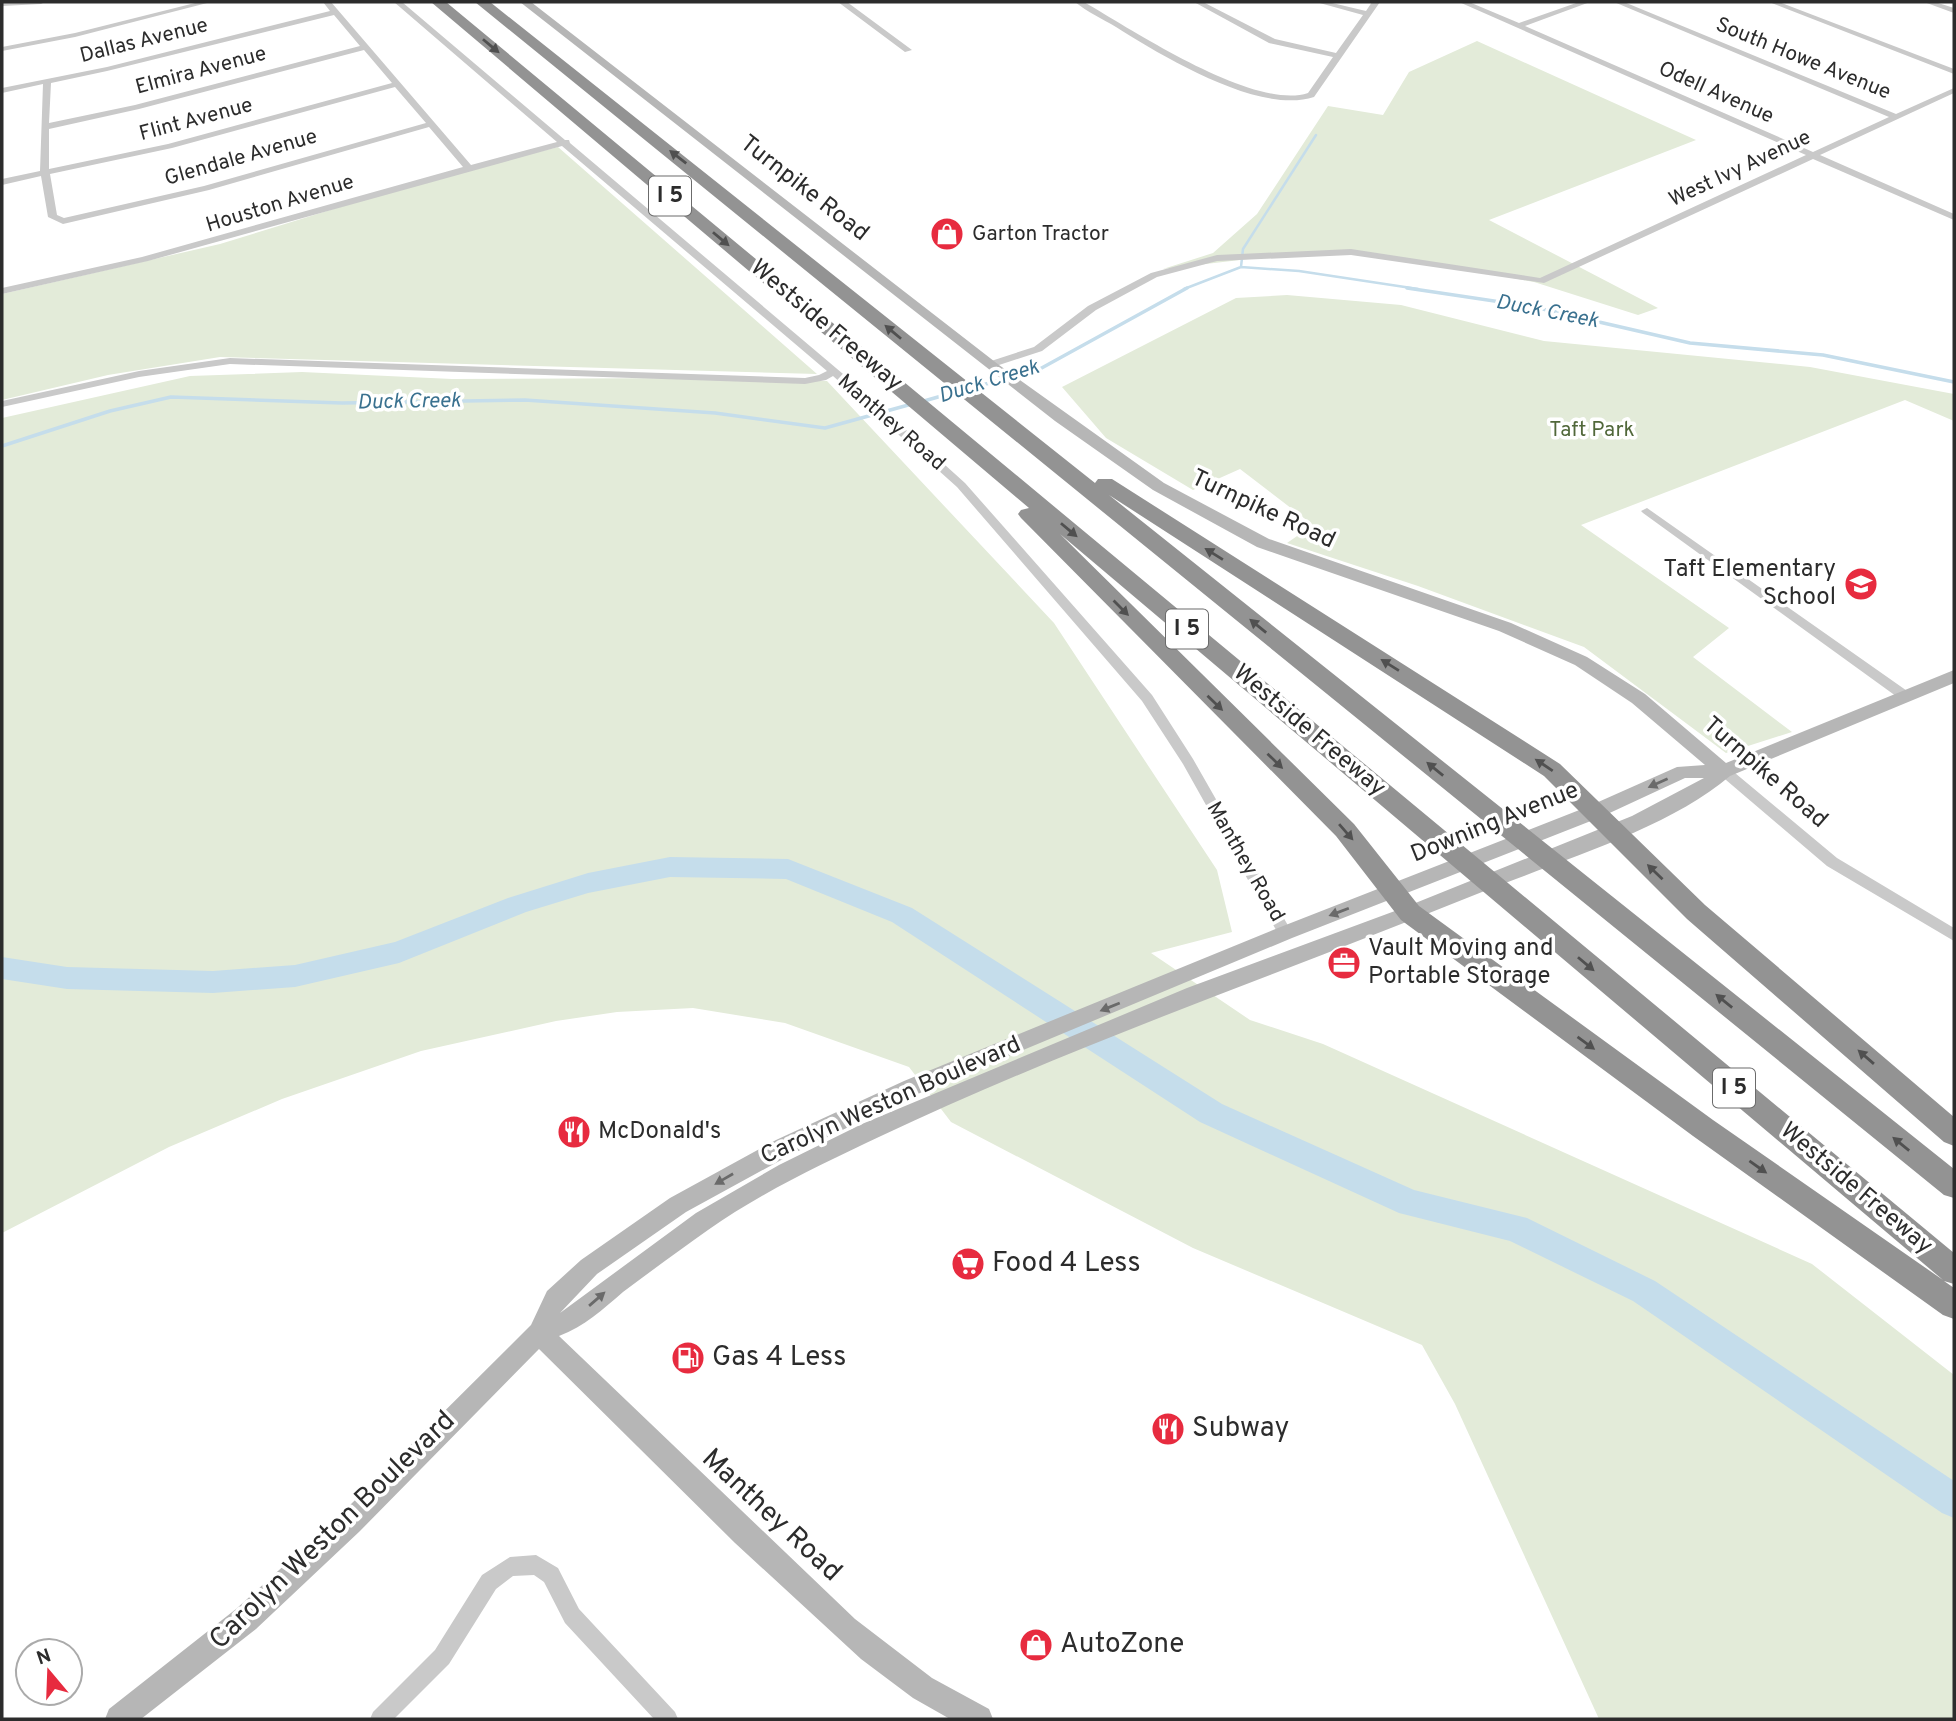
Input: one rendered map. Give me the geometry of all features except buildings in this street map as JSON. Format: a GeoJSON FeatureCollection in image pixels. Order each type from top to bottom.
{"type":"FeatureCollection","features":[{"type":"Feature","properties":{"kind":"highway","name":"Westside Freeway"},"geometry":{"type":"LineString","coordinates":[[438,2],[1954,1271]]}},
{"type":"Feature","properties":{"kind":"highway","name":"Westside Freeway"},"geometry":{"type":"LineString","coordinates":[[482,2],[784,242],[945,375],[1954,1186]]}},
{"type":"Feature","properties":{"kind":"highway"},"geometry":{"type":"LineString","coordinates":[[990,409],[1023,422],[1144,509],[1552,770],[1696,912],[1954,1134]]}},
{"type":"Feature","properties":{"kind":"highway"},"geometry":{"type":"LineString","coordinates":[[976,452],[981,467],[1345,830],[1401,903],[1669,1103],[1954,1305]]}},
{"type":"Feature","properties":{"kind":"street"},"geometry":{"type":"LineString","coordinates":[[2,4],[41,2]]}},
{"type":"Feature","properties":{"kind":"street"},"geometry":{"type":"LineString","coordinates":[[2,49],[75,35],[207,2]]}},
{"type":"Feature","properties":{"kind":"street"},"geometry":{"type":"LineString","coordinates":[[327,2],[468,167]]}},
{"type":"Feature","properties":{"kind":"street","name":"Manthey Road"},"geometry":{"type":"LineString","coordinates":[[398,2],[566,142],[862,396],[961,485],[1147,698],[1188,762],[1286,933]]}},
{"type":"Feature","properties":{"kind":"street","name":"Turnpike Road"},"geometry":{"type":"LineString","coordinates":[[525,2],[1033,397],[1174,496],[1262,542],[1536,640],[1581,661],[1662,715],[1832,862],[1954,936]]}},
{"type":"Feature","properties":{"kind":"street"},"geometry":{"type":"LineString","coordinates":[[842,2],[908,50]]}},
{"type":"Feature","properties":{"kind":"street"},"geometry":{"type":"LineString","coordinates":[[1079,2],[1215,79],[1248,90],[1303,98],[1311,95],[1376,2]]}},
{"type":"Feature","properties":{"kind":"street"},"geometry":{"type":"LineString","coordinates":[[1198,2],[1272,41],[1338,56]]}},
{"type":"Feature","properties":{"kind":"street"},"geometry":{"type":"LineString","coordinates":[[1320,2],[1368,13]]}},
{"type":"Feature","properties":{"kind":"street","name":"Odell Avenue"},"geometry":{"type":"LineString","coordinates":[[1463,2],[1954,217]]}},
{"type":"Feature","properties":{"kind":"street"},"geometry":{"type":"LineString","coordinates":[[1519,26],[1586,2]]}},
{"type":"Feature","properties":{"kind":"street","name":"South Howe Avenue"},"geometry":{"type":"LineString","coordinates":[[1618,2],[1896,117]]}},
{"type":"Feature","properties":{"kind":"street"},"geometry":{"type":"LineString","coordinates":[[1773,2],[1954,72]]}},
{"type":"Feature","properties":{"kind":"street"},"geometry":{"type":"LineString","coordinates":[[1928,2],[1954,11]]}},
{"type":"Feature","properties":{"kind":"street","name":"Dallas Avenue"},"geometry":{"type":"LineString","coordinates":[[2,90],[47,82],[335,12]]}},
{"type":"Feature","properties":{"kind":"street","name":"Elmira Avenue"},"geometry":{"type":"LineString","coordinates":[[45,127],[136,107],[365,47]]}},
{"type":"Feature","properties":{"kind":"street"},"geometry":{"type":"LineString","coordinates":[[44,174],[47,82]]}},
{"type":"Feature","properties":{"kind":"street","name":"Flint Avenue"},"geometry":{"type":"LineString","coordinates":[[2,182],[169,146],[397,84]]}},
{"type":"Feature","properties":{"kind":"street","name":"West Ivy Avenue"},"geometry":{"type":"LineString","coordinates":[[995,367],[1038,349],[1092,308],[1154,275],[1217,258],[1304,252],[1365,253],[1541,281],[1954,90]]}},
{"type":"Feature","properties":{"kind":"street","name":"Glendale Avenue"},"geometry":{"type":"LineString","coordinates":[[44,174],[50,211],[53,217],[60,220],[90,216],[206,188],[431,124]]}},
{"type":"Feature","properties":{"kind":"street","name":"Houston Avenue"},"geometry":{"type":"LineString","coordinates":[[2,290],[100,271],[217,242],[468,167],[566,142]]}},
{"type":"Feature","properties":{"kind":"street"},"geometry":{"type":"LineString","coordinates":[[2,404],[139,374],[230,361],[804,381],[822,378],[834,372]]}},
{"type":"Feature","properties":{"kind":"street"},"geometry":{"type":"LineString","coordinates":[[1647,511],[1905,696]]}},
{"type":"Feature","properties":{"kind":"street","name":"Downing Avenue"},"geometry":{"type":"LineString","coordinates":[[1286,933],[1401,903],[1613,831],[1705,787],[1724,771],[1954,676]]}},
{"type":"Feature","properties":{"kind":"street","name":"Downing Avenue"},"geometry":{"type":"LineString","coordinates":[[1302,954],[1401,903],[1683,772],[1724,771]]}},
{"type":"Feature","properties":{"kind":"street"},"geometry":{"type":"LineString","coordinates":[[1194,994],[1203,979],[1270,949],[1286,933]]}},
{"type":"Feature","properties":{"kind":"street","name":"Carolyn Weston Boulevard"},"geometry":{"type":"LineString","coordinates":[[118,1719],[146,1711],[351,1522],[539,1333],[555,1299],[589,1268],[678,1205],[784,1147],[937,1076],[1286,933]]}},
{"type":"Feature","properties":{"kind":"street","name":"Carolyn Weston Boulevard"},"geometry":{"type":"LineString","coordinates":[[539,1333],[574,1319],[616,1283],[704,1220],[770,1182],[965,1088],[1194,994],[1302,954]]}},
{"type":"Feature","properties":{"kind":"street","name":"Manthey Road"},"geometry":{"type":"LineString","coordinates":[[539,1333],[647,1442],[838,1623],[897,1671],[979,1719]]}},
{"type":"Feature","properties":{"kind":"street"},"geometry":{"type":"LineString","coordinates":[[380,1719],[442,1657],[489,1582],[510,1567],[536,1564],[551,1575],[572,1616],[668,1719]]}},
{"type":"Feature","properties":{"kind":"green space"},"geometry":{"type":"Polygon","coordinates":[[[1477,41],[1696,140],[1489,220],[1658,308],[1638,315],[1534,282],[1398,257],[1307,252],[1163,269],[1213,253],[1257,214],[1328,106],[1383,115],[1409,72],[1477,41]]]}},
{"type":"Feature","properties":{"kind":"green space"},"geometry":{"type":"Polygon","coordinates":[[[558,147],[817,374],[220,357],[108,375],[2,400],[2,294],[220,244],[418,183],[558,147]]]}},
{"type":"Feature","properties":{"kind":"green space","name":"Taft Park"},"geometry":{"type":"Polygon","coordinates":[[[1287,295],[1401,305],[1544,341],[1810,367],[1954,394],[1954,421],[1905,400],[1581,525],[1729,628],[1693,657],[1792,732],[1726,753],[1584,647],[1418,586],[1287,543],[1313,525],[1240,469],[1193,490],[1106,438],[1062,387],[1236,298],[1287,295]]]}},
{"type":"Feature","properties":{"kind":"green space"},"geometry":{"type":"Polygon","coordinates":[[[302,372],[452,379],[708,378],[827,381],[1054,623],[1217,870],[1232,932],[1151,953],[1250,1020],[1323,1044],[1812,1264],[1954,1375],[1954,1719],[1599,1719],[1455,1404],[1422,1345],[1193,1248],[951,1122],[909,1067],[785,1023],[693,1008],[617,1012],[556,1021],[421,1051],[282,1099],[169,1147],[2,1233],[2,418],[190,376],[302,372]]]}},
{"type":"Feature","properties":{"kind":"waterway"},"geometry":{"type":"LineString","coordinates":[[1241,267],[1243,249],[1316,135]]}},
{"type":"Feature","properties":{"kind":"waterway","name":"Duck Creek"},"geometry":{"type":"LineString","coordinates":[[1184,289],[1241,267]]}},
{"type":"Feature","properties":{"kind":"waterway","name":"Duck Creek"},"geometry":{"type":"LineString","coordinates":[[1241,267],[1299,271],[1418,289]]}},
{"type":"Feature","properties":{"kind":"waterway","name":"Duck Creek"},"geometry":{"type":"LineString","coordinates":[[971,388],[1038,370],[1187,288]]}},
{"type":"Feature","properties":{"kind":"waterway","name":"Duck Creek"},"geometry":{"type":"LineString","coordinates":[[1407,288],[1534,307],[1690,343],[1823,355],[1954,382]]}},
{"type":"Feature","properties":{"kind":"waterway","name":"Duck Creek"},"geometry":{"type":"LineString","coordinates":[[924,401],[959,391]]}},
{"type":"Feature","properties":{"kind":"waterway","name":"Duck Creek"},"geometry":{"type":"LineString","coordinates":[[2,446],[110,411],[171,397],[342,403],[525,400],[715,413],[825,428],[912,404]]}},
{"type":"Feature","properties":{"kind":"waterway"},"geometry":{"type":"LineString","coordinates":[[2,968],[67,978],[213,982],[295,976],[399,952],[517,905],[588,883],[670,867],[788,869],[902,915],[1211,1113],[1410,1203],[1516,1228],[1644,1291],[1954,1501]]}},
{"type":"Feature","properties":{"kind":"place","name":"Garton Tractor"},"geometry":{"type":"Point","coordinates":[947,234]}},
{"type":"Feature","properties":{"kind":"place","name":"Taft Elementary School"},"geometry":{"type":"Point","coordinates":[1861,584]}},
{"type":"Feature","properties":{"kind":"place","name":"Vault Moving and Portable Storage"},"geometry":{"type":"Point","coordinates":[1344,963]}},
{"type":"Feature","properties":{"kind":"place","name":"McDonald's"},"geometry":{"type":"Point","coordinates":[574,1132]}},
{"type":"Feature","properties":{"kind":"place","name":"Food 4 Less"},"geometry":{"type":"Point","coordinates":[968,1264]}},
{"type":"Feature","properties":{"kind":"place","name":"Gas 4 Less"},"geometry":{"type":"Point","coordinates":[688,1358]}},
{"type":"Feature","properties":{"kind":"place","name":"Subway"},"geometry":{"type":"Point","coordinates":[1168,1429]}},
{"type":"Feature","properties":{"kind":"place","name":"AutoZone"},"geometry":{"type":"Point","coordinates":[1036,1645]}}]}
